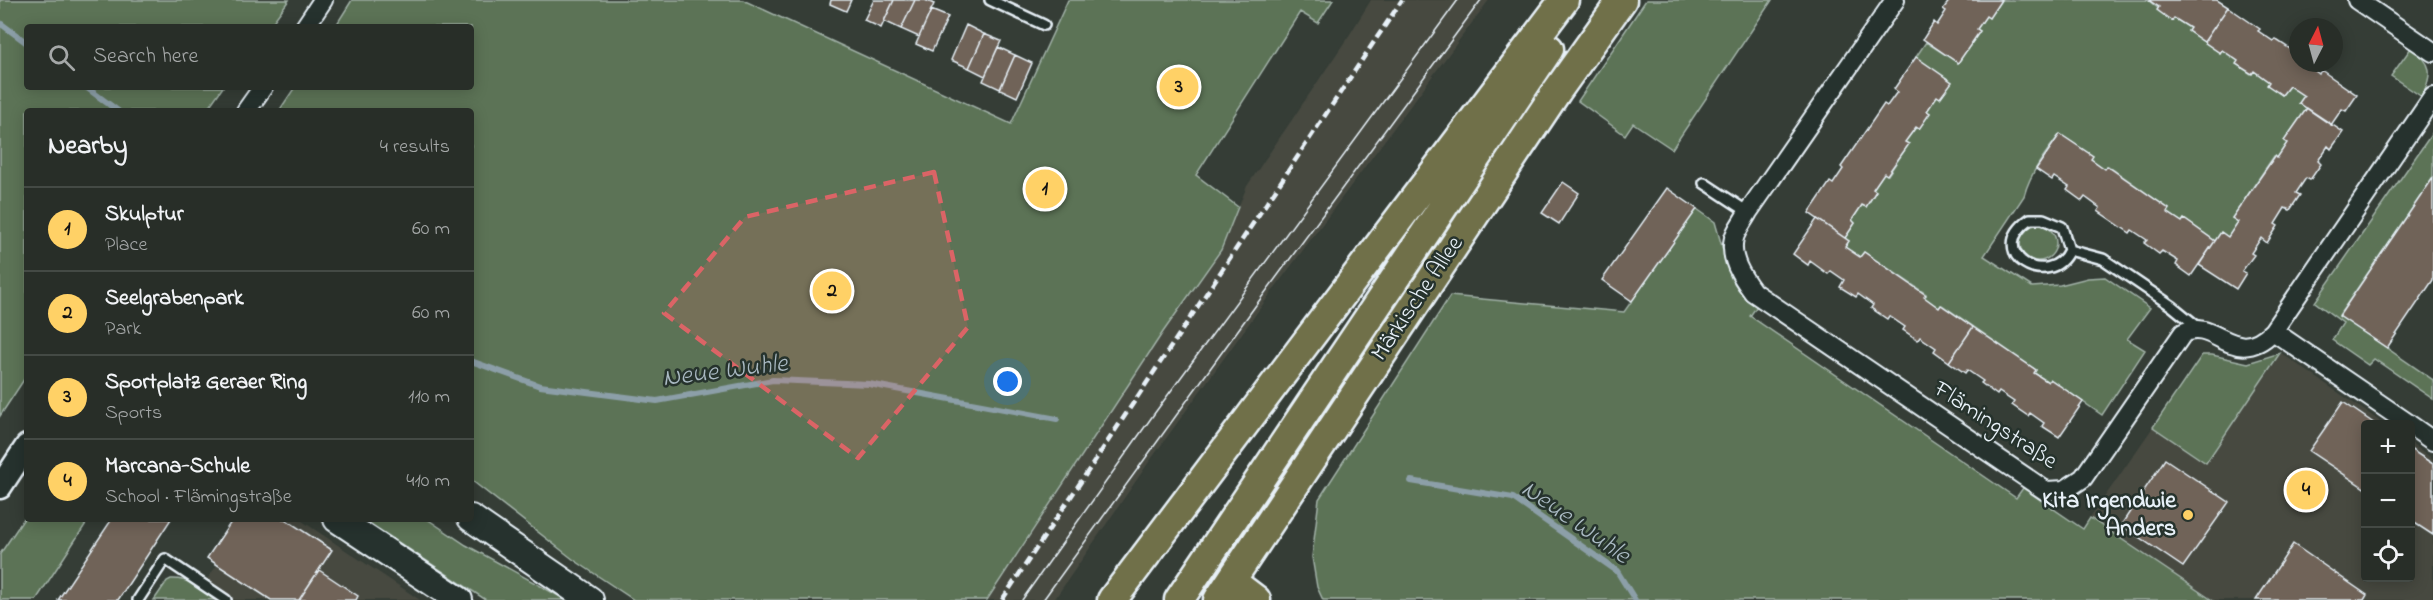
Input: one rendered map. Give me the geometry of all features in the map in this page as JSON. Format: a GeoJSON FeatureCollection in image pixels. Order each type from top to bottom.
{"type":"FeatureCollection","features":[{"type":"Feature","properties":{"kind":"main road"},"geometry":{"type":"LineString","coordinates":[[1112,600],[1564,0]]}},
{"type":"Feature","properties":{"kind":"main road","name":"Märkische Allee"},"geometry":{"type":"LineString","coordinates":[[1179,600],[1582,0]]}},
{"type":"Feature","properties":{"kind":"main road","name":"Märkische Allee"},"geometry":{"type":"LineString","coordinates":[[1224,591],[1550,101],[1622,0]]}},
{"type":"Feature","properties":{"kind":"main road"},"geometry":{"type":"LineString","coordinates":[[474,520],[590,600]]}},
{"type":"Feature","properties":{"kind":"main road"},"geometry":{"type":"LineString","coordinates":[[342,522],[459,600]]}},
{"type":"Feature","properties":{"kind":"main road"},"geometry":{"type":"LineString","coordinates":[[1224,591],[1255,599]]}},
{"type":"Feature","properties":{"kind":"street"},"geometry":{"type":"LineString","coordinates":[[307,24],[323,0]]}},
{"type":"Feature","properties":{"kind":"street"},"geometry":{"type":"LineString","coordinates":[[1748,212],[1895,0]]}},
{"type":"Feature","properties":{"kind":"street"},"geometry":{"type":"LineString","coordinates":[[2357,0],[2433,52]]}},
{"type":"Feature","properties":{"kind":"street"},"geometry":{"type":"LineString","coordinates":[[248,108],[261,90]]}},
{"type":"Feature","properties":{"kind":"street"},"geometry":{"type":"LineString","coordinates":[[2201,330],[2231,344],[2246,346],[2264,340],[2273,331],[2433,97]]}},
{"type":"Feature","properties":{"kind":"street","name":"Flämingstraße"},"geometry":{"type":"LineString","coordinates":[[1748,212],[1734,239],[1734,259],[1740,276],[1753,292],[2046,491],[2066,490],[2083,478],[2183,333],[2192,329],[2201,330]]}},
{"type":"Feature","properties":{"kind":"street"},"geometry":{"type":"LineString","coordinates":[[2273,331],[2403,420]]}},
{"type":"Feature","properties":{"kind":"street"},"geometry":{"type":"LineString","coordinates":[[2415,428],[2433,441]]}},
{"type":"Feature","properties":{"kind":"street"},"geometry":{"type":"LineString","coordinates":[[0,487],[24,451]]}},
{"type":"Feature","properties":{"kind":"lane"},"geometry":{"type":"LineString","coordinates":[[990,0],[1044,25]]}},
{"type":"Feature","properties":{"kind":"lane"},"geometry":{"type":"LineString","coordinates":[[1704,183],[1748,212]]}},
{"type":"Feature","properties":{"kind":"lane"},"geometry":{"type":"LineString","coordinates":[[2030,219],[2043,219],[2062,227],[2070,250],[2059,264],[2044,268],[2028,267],[2016,257],[2012,242],[2018,228],[2030,219]]}},
{"type":"Feature","properties":{"kind":"lane"},"geometry":{"type":"LineString","coordinates":[[2070,250],[2103,259],[2172,306],[2201,330]]}},
{"type":"Feature","properties":{"kind":"lane"},"geometry":{"type":"LineString","coordinates":[[138,600],[165,559],[226,600]]}},
{"type":"Feature","properties":{"kind":"highlighted area"},"geometry":{"type":"Polygon","coordinates":[[[934,172],[968,327],[858,458],[664,313],[745,217],[934,172]]]}},
{"type":"Feature","properties":{"kind":"shaded area"},"geometry":{"type":"Polygon","coordinates":[[[1371,0],[1489,0],[1274,289],[1149,462],[1054,600],[987,600],[1163,332],[1221,250],[1247,186],[1371,0]]]}},
{"type":"Feature","properties":{"kind":"shaded area"},"geometry":{"type":"Polygon","coordinates":[[[2281,353],[2378,420],[2361,420],[2361,582],[2415,582],[2415,446],[2433,459],[2433,600],[2212,600],[2090,518],[2153,427],[2207,462],[2281,353]]]}},
{"type":"Feature","properties":{"kind":"shaded area"},"geometry":{"type":"Polygon","coordinates":[[[232,522],[303,522],[420,600],[193,600],[217,565],[232,522]]]}},
{"type":"Feature","properties":{"kind":"green space"},"geometry":{"type":"Polygon","coordinates":[[[0,0],[289,0],[271,24],[24,24],[24,90],[221,90],[208,108],[24,108],[24,380],[0,416],[0,0]]]}},
{"type":"Feature","properties":{"kind":"green space"},"geometry":{"type":"Polygon","coordinates":[[[352,0],[743,0],[1011,124],[1068,0],[1333,0],[1318,23],[1300,12],[1196,175],[1238,207],[1221,250],[1163,332],[987,600],[634,600],[574,560],[474,482],[474,108],[281,108],[293,90],[474,90],[474,24],[337,24],[352,0]]]}},
{"type":"Feature","properties":{"kind":"green space"},"geometry":{"type":"Polygon","coordinates":[[[1646,0],[1772,0],[1672,149],[1633,123],[1625,135],[1578,101],[1646,0]]]}},
{"type":"Feature","properties":{"kind":"green space"},"geometry":{"type":"Polygon","coordinates":[[[2001,0],[2148,0],[2172,20],[2174,18],[2190,28],[2188,31],[2220,53],[2222,50],[2238,61],[2237,64],[2251,74],[2254,71],[2282,95],[2289,86],[2304,96],[2299,103],[2307,108],[2284,141],[2287,143],[2277,158],[2274,156],[2232,218],[2238,222],[2228,237],[2221,232],[2215,241],[2184,219],[2182,222],[2167,212],[2169,209],[2108,166],[2105,169],[2091,159],[2092,156],[2060,134],[2044,155],[2030,179],[2024,196],[1984,256],[2032,287],[2060,285],[2088,278],[2105,277],[2150,308],[2127,339],[2145,350],[2102,415],[2051,380],[2048,382],[2034,373],[2036,370],[1942,305],[1939,308],[1924,297],[1926,294],[1864,252],[1860,257],[1845,247],[1849,241],[1845,238],[1855,223],[1852,220],[1862,205],[1866,207],[1876,191],[1873,189],[1884,173],[1888,175],[1908,145],[1905,142],[1930,113],[1927,111],[1937,96],[1941,97],[1951,82],[1916,57],[1926,42],[1958,63],[1980,31],[1977,29],[1986,16],[1989,18],[2001,0]]]}},
{"type":"Feature","properties":{"kind":"green space"},"geometry":{"type":"Polygon","coordinates":[[[2411,48],[2424,59],[2429,69],[2428,81],[2422,97],[2391,76],[2411,48]]]}},
{"type":"Feature","properties":{"kind":"green space"},"geometry":{"type":"Polygon","coordinates":[[[2433,132],[2433,178],[2339,315],[2433,380],[2433,399],[2374,359],[2368,365],[2332,340],[2343,323],[2315,302],[2433,132]]]}},
{"type":"Feature","properties":{"kind":"green space"},"geometry":{"type":"Polygon","coordinates":[[[1697,209],[1715,222],[1731,278],[1738,289],[1757,306],[1750,316],[2016,498],[2023,488],[2083,529],[2090,518],[2212,600],[1323,600],[1317,587],[1312,557],[1319,499],[1450,296],[1624,312],[1697,209]]]}},
{"type":"Feature","properties":{"kind":"green space"},"geometry":{"type":"Polygon","coordinates":[[[2038,225],[2051,230],[2056,243],[2051,256],[2038,261],[2025,256],[2020,243],[2025,230],[2038,225]]]}},
{"type":"Feature","properties":{"kind":"green space"},"geometry":{"type":"Polygon","coordinates":[[[2280,353],[2206,463],[2153,427],[2202,355],[2248,363],[2280,353]]]}},
{"type":"Feature","properties":{"kind":"green space"},"geometry":{"type":"Polygon","coordinates":[[[24,518],[24,522],[87,522],[36,600],[0,600],[0,554],[24,518]]]}},
{"type":"Feature","properties":{"kind":"green space"},"geometry":{"type":"Polygon","coordinates":[[[368,522],[432,522],[466,545],[566,600],[486,600],[368,522]]]}},
{"type":"Feature","properties":{"kind":"green space"},"geometry":{"type":"Polygon","coordinates":[[[171,579],[191,583],[218,600],[154,600],[167,581],[171,579]]]}},
{"type":"Feature","properties":{"kind":"building"},"geometry":{"type":"Polygon","coordinates":[[[831,0],[851,0],[846,11],[830,4],[831,0]]]}},
{"type":"Feature","properties":{"kind":"building"},"geometry":{"type":"Polygon","coordinates":[[[874,0],[894,0],[881,28],[864,20],[874,0]]]}},
{"type":"Feature","properties":{"kind":"building"},"geometry":{"type":"Polygon","coordinates":[[[894,0],[915,0],[901,29],[884,21],[894,0]]]}},
{"type":"Feature","properties":{"kind":"building"},"geometry":{"type":"Polygon","coordinates":[[[915,0],[925,0],[934,4],[919,37],[901,29],[915,0]]]}},
{"type":"Feature","properties":{"kind":"building"},"geometry":{"type":"Polygon","coordinates":[[[1950,0],[2001,0],[1989,18],[1986,16],[1977,29],[1980,31],[1958,63],[1923,39],[1934,22],[1937,25],[1946,11],[1943,9],[1950,0]]]}},
{"type":"Feature","properties":{"kind":"building"},"geometry":{"type":"Polygon","coordinates":[[[2148,0],[2217,0],[2228,7],[2204,42],[2188,31],[2190,28],[2174,18],[2172,21],[2157,10],[2159,7],[2148,0]]]}},
{"type":"Feature","properties":{"kind":"building"},"geometry":{"type":"Polygon","coordinates":[[[2228,7],[2260,29],[2258,31],[2289,48],[2289,72],[2316,72],[2319,74],[2324,72],[2357,95],[2346,111],[2342,109],[2331,125],[2299,103],[2304,96],[2289,86],[2282,95],[2267,85],[2269,82],[2254,71],[2252,74],[2236,64],[2238,61],[2222,50],[2220,53],[2204,42],[2228,7]]]}},
{"type":"Feature","properties":{"kind":"building"},"geometry":{"type":"Polygon","coordinates":[[[931,10],[948,17],[932,51],[916,44],[931,10]]]}},
{"type":"Feature","properties":{"kind":"building"},"geometry":{"type":"Polygon","coordinates":[[[966,25],[984,34],[969,68],[951,60],[966,25]]]}},
{"type":"Feature","properties":{"kind":"building"},"geometry":{"type":"Polygon","coordinates":[[[984,34],[1001,41],[985,76],[969,68],[984,34]]]}},
{"type":"Feature","properties":{"kind":"building"},"geometry":{"type":"Polygon","coordinates":[[[998,47],[1015,55],[1000,89],[983,81],[998,47]]]}},
{"type":"Feature","properties":{"kind":"building"},"geometry":{"type":"Polygon","coordinates":[[[1015,55],[1032,63],[1017,97],[1000,89],[1015,55]]]}},
{"type":"Feature","properties":{"kind":"building"},"geometry":{"type":"Polygon","coordinates":[[[1916,57],[1952,82],[1940,98],[1937,96],[1927,111],[1930,113],[1919,129],[1916,127],[1905,142],[1909,144],[1887,175],[1884,173],[1873,189],[1876,191],[1866,207],[1862,205],[1852,220],[1855,223],[1845,238],[1809,213],[1830,182],[1833,184],[1843,169],[1841,167],[1884,104],[1887,106],[1897,92],[1894,89],[1916,57]]]}},
{"type":"Feature","properties":{"kind":"building"},"geometry":{"type":"Polygon","coordinates":[[[2307,108],[2343,132],[2331,149],[2328,146],[2318,161],[2321,164],[2310,180],[2306,178],[2296,193],[2300,195],[2290,210],[2285,208],[2275,224],[2278,226],[2267,243],[2261,238],[2251,253],[2254,255],[2242,271],[2246,273],[2236,289],[2199,265],[2221,232],[2228,237],[2238,222],[2232,218],[2275,156],[2277,158],[2287,143],[2284,141],[2307,108]]]}},
{"type":"Feature","properties":{"kind":"building"},"geometry":{"type":"Polygon","coordinates":[[[2060,134],[2093,156],[2091,159],[2105,169],[2107,166],[2169,209],[2167,212],[2182,222],[2184,219],[2215,241],[2191,276],[2176,265],[2178,261],[2162,251],[2159,254],[2144,243],[2147,240],[2132,230],[2130,233],[2098,211],[2100,208],[2085,197],[2082,201],[2067,190],[2069,187],[2054,177],[2052,180],[2036,169],[2060,134]]]}},
{"type":"Feature","properties":{"kind":"building"},"geometry":{"type":"Polygon","coordinates":[[[2433,178],[2433,280],[2387,348],[2339,316],[2433,178]]]}},
{"type":"Feature","properties":{"kind":"building"},"geometry":{"type":"Polygon","coordinates":[[[1563,182],[1579,193],[1559,224],[1542,213],[1563,182]]]}},
{"type":"Feature","properties":{"kind":"building"},"geometry":{"type":"Polygon","coordinates":[[[1667,188],[1697,209],[1632,301],[1602,280],[1667,188]]]}},
{"type":"Feature","properties":{"kind":"building"},"geometry":{"type":"Polygon","coordinates":[[[1817,219],[1849,241],[1845,247],[1860,257],[1864,252],[1926,295],[1924,297],[1939,308],[1941,305],[1973,327],[1949,362],[1934,351],[1936,348],[1920,337],[1918,340],[1903,330],[1905,327],[1889,316],[1887,319],[1871,308],[1873,305],[1858,294],[1856,297],[1840,287],[1844,280],[1831,271],[1828,274],[1810,261],[1808,265],[1793,254],[1817,219]]]}},
{"type":"Feature","properties":{"kind":"building"},"geometry":{"type":"Polygon","coordinates":[[[1973,327],[2036,370],[2034,373],[2048,382],[2050,379],[2083,402],[2059,437],[2042,426],[2044,423],[2030,413],[2028,416],[2012,405],[2014,402],[1999,392],[1997,395],[1967,370],[1965,373],[1949,362],[1973,327]]]}},
{"type":"Feature","properties":{"kind":"building"},"geometry":{"type":"Polygon","coordinates":[[[2343,402],[2369,420],[2361,420],[2361,486],[2309,451],[2343,402]]]}},
{"type":"Feature","properties":{"kind":"building"},"geometry":{"type":"Polygon","coordinates":[[[2415,452],[2433,464],[2433,535],[2415,523],[2415,452]]]}},
{"type":"Feature","properties":{"kind":"building"},"geometry":{"type":"Polygon","coordinates":[[[2165,459],[2229,502],[2183,567],[2121,525],[2165,459]]]}},
{"type":"Feature","properties":{"kind":"building"},"geometry":{"type":"Polygon","coordinates":[[[110,522],[169,522],[118,600],[58,600],[110,522]]]}},
{"type":"Feature","properties":{"kind":"building"},"geometry":{"type":"Polygon","coordinates":[[[231,522],[290,522],[332,550],[299,600],[271,600],[207,558],[231,522]]]}},
{"type":"Feature","properties":{"kind":"building"},"geometry":{"type":"Polygon","coordinates":[[[2293,544],[2367,595],[2364,600],[2256,600],[2293,544]]]}},
{"type":"Feature","properties":{"kind":"building"},"geometry":{"type":"Polygon","coordinates":[[[319,570],[358,596],[356,600],[299,600],[319,570]]]}},
{"type":"Feature","properties":{"kind":"waterway","name":"Neue Wuhle"},"geometry":{"type":"LineString","coordinates":[[0,23],[24,41]]}},
{"type":"Feature","properties":{"kind":"waterway","name":"Neue Wuhle"},"geometry":{"type":"LineString","coordinates":[[90,90],[114,108]]}},
{"type":"Feature","properties":{"kind":"waterway","name":"Neue Wuhle"},"geometry":{"type":"LineString","coordinates":[[474,362],[540,386],[657,401],[773,380],[869,384],[1057,419]]}},
{"type":"Feature","properties":{"kind":"waterway","name":"Neue Wuhle"},"geometry":{"type":"LineString","coordinates":[[1411,481],[1513,498],[1617,571],[1635,600]]}},
{"type":"Feature","properties":{"kind":"tram line"},"geometry":{"type":"LineString","coordinates":[[1022,600],[1154,414],[1458,0]]}},
{"type":"Feature","properties":{"kind":"tram line"},"geometry":{"type":"LineString","coordinates":[[1043,600],[1256,305],[1481,0]]}},
{"type":"Feature","properties":{"kind":"railway"},"geometry":{"type":"LineString","coordinates":[[1002,600],[1402,0]]}},
{"type":"Feature","properties":{"kind":"place","name":"Sportplatz Geraer Ring"},"geometry":{"type":"Point","coordinates":[1179,87]}},
{"type":"Feature","properties":{"kind":"place","name":"Skulptur"},"geometry":{"type":"Point","coordinates":[1045,189]}},
{"type":"Feature","properties":{"kind":"place","name":"Seelgrabenpark"},"geometry":{"type":"Point","coordinates":[832,291]}},
{"type":"Feature","properties":{"kind":"place","name":"Marcana-Schule"},"geometry":{"type":"Point","coordinates":[2306,490]}},
{"type":"Feature","properties":{"kind":"place","name":"Kita Irgendwie Anders"},"geometry":{"type":"Point","coordinates":[2188,515]}}]}
